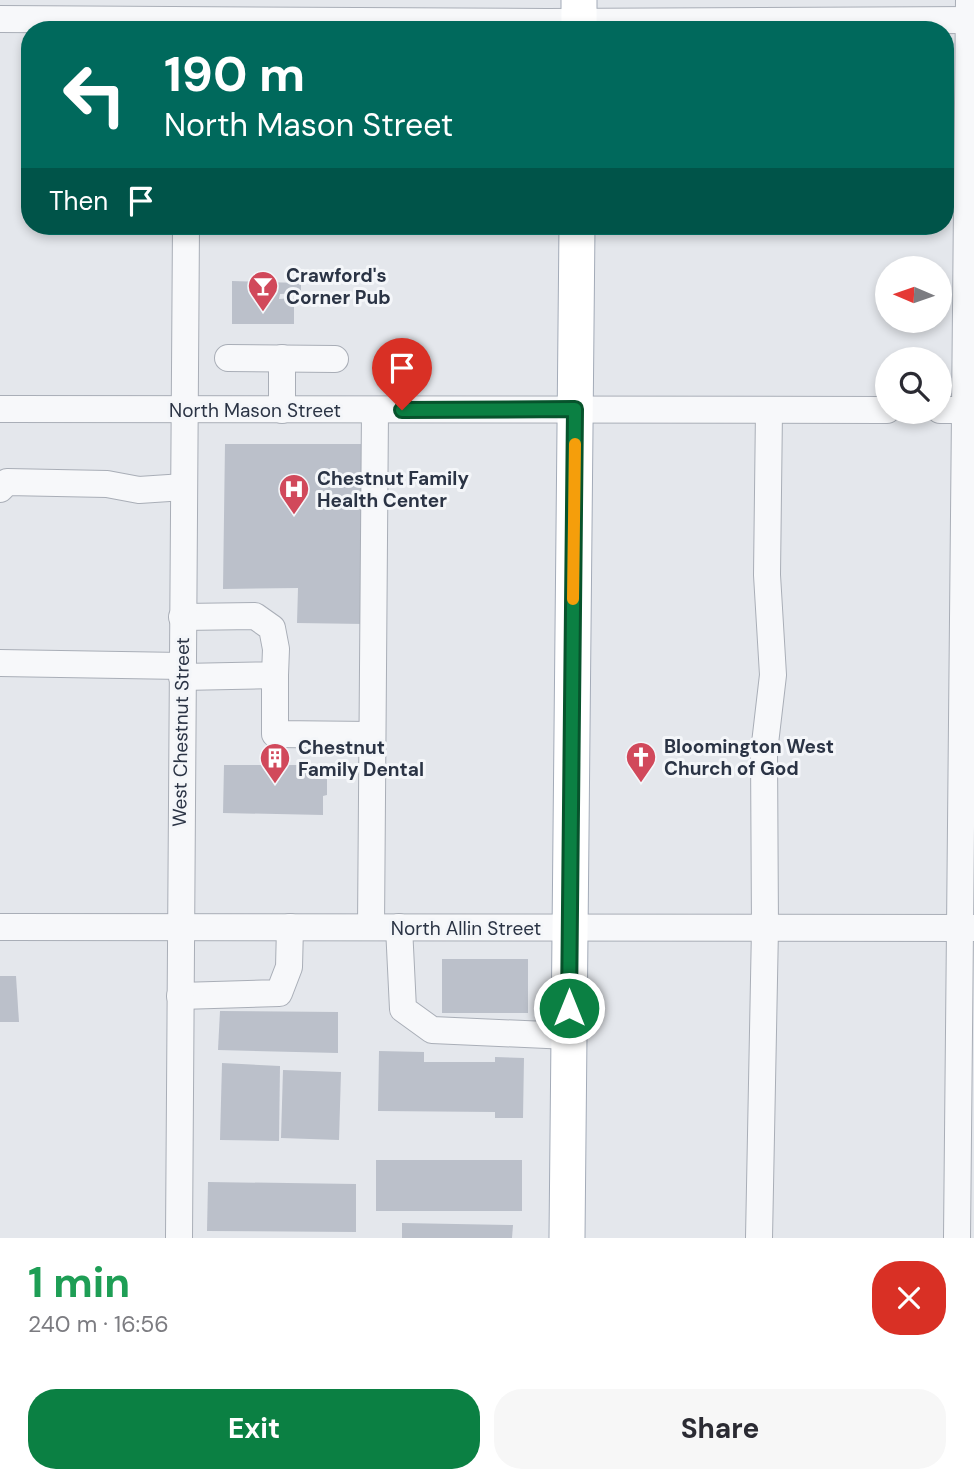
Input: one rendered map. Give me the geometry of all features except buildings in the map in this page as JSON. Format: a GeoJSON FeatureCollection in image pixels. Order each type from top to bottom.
{"type":"FeatureCollection","features":[{"type":"Feature","properties":{"kind":"main road"},"geometry":{"type":"LineString","coordinates":[[567,1238],[577,235]]}},
{"type":"Feature","properties":{"kind":"street"},"geometry":{"type":"LineString","coordinates":[[0,19],[970,13],[960,410],[967,928],[966,1110],[957,1238]]}},
{"type":"Feature","properties":{"kind":"street","name":"West Chestnut Street"},"geometry":{"type":"LineString","coordinates":[[178,1238],[186,235]]}},
{"type":"Feature","properties":{"kind":"street"},"geometry":{"type":"LineString","coordinates":[[228,358],[335,359]]}},
{"type":"Feature","properties":{"kind":"street"},"geometry":{"type":"LineString","coordinates":[[282,358],[282,410]]}},
{"type":"Feature","properties":{"kind":"street","name":"North Mason Street"},"geometry":{"type":"LineString","coordinates":[[0,409],[875,410]]}},
{"type":"Feature","properties":{"kind":"street"},"geometry":{"type":"LineString","coordinates":[[371,927],[375,410]]}},
{"type":"Feature","properties":{"kind":"street"},"geometry":{"type":"LineString","coordinates":[[759,1238],[765,928],[764,731],[773,675],[767,575],[769,410]]}},
{"type":"Feature","properties":{"kind":"street"},"geometry":{"type":"LineString","coordinates":[[0,489],[7,482],[107,484],[139,490],[184,487]]}},
{"type":"Feature","properties":{"kind":"street"},"geometry":{"type":"LineString","coordinates":[[182,617],[255,616],[272,628],[276,649],[275,734],[372,735]]}},
{"type":"Feature","properties":{"kind":"street"},"geometry":{"type":"LineString","coordinates":[[0,663],[275,675]]}},
{"type":"Feature","properties":{"kind":"street","name":"North Allin Street"},"geometry":{"type":"LineString","coordinates":[[0,927],[967,928]]}},
{"type":"Feature","properties":{"kind":"street"},"geometry":{"type":"LineString","coordinates":[[180,996],[279,993],[289,967],[290,927]]}},
{"type":"Feature","properties":{"kind":"street"},"geometry":{"type":"LineString","coordinates":[[399,928],[403,1009],[432,1030],[569,1036]]}},
{"type":"Feature","properties":{"kind":"slow traffic"},"geometry":{"type":"LineString","coordinates":[[573,599],[575,444]]}},
{"type":"Feature","properties":{"kind":"place","name":"Crawford's Corner Pub"},"geometry":{"type":"Point","coordinates":[263,313]}},
{"type":"Feature","properties":{"kind":"place","name":"Chestnut Family Health Center"},"geometry":{"type":"Point","coordinates":[294,516]}},
{"type":"Feature","properties":{"kind":"place","name":"Bloomington West Church of God"},"geometry":{"type":"Point","coordinates":[641,784]}},
{"type":"Feature","properties":{"kind":"place","name":"Chestnut Family Dental"},"geometry":{"type":"Point","coordinates":[275,785]}},
{"type":"Feature","properties":{"kind":"route"},"geometry":{"type":"LineString","coordinates":[[402,410],[575,409],[569,1008]]}}]}
